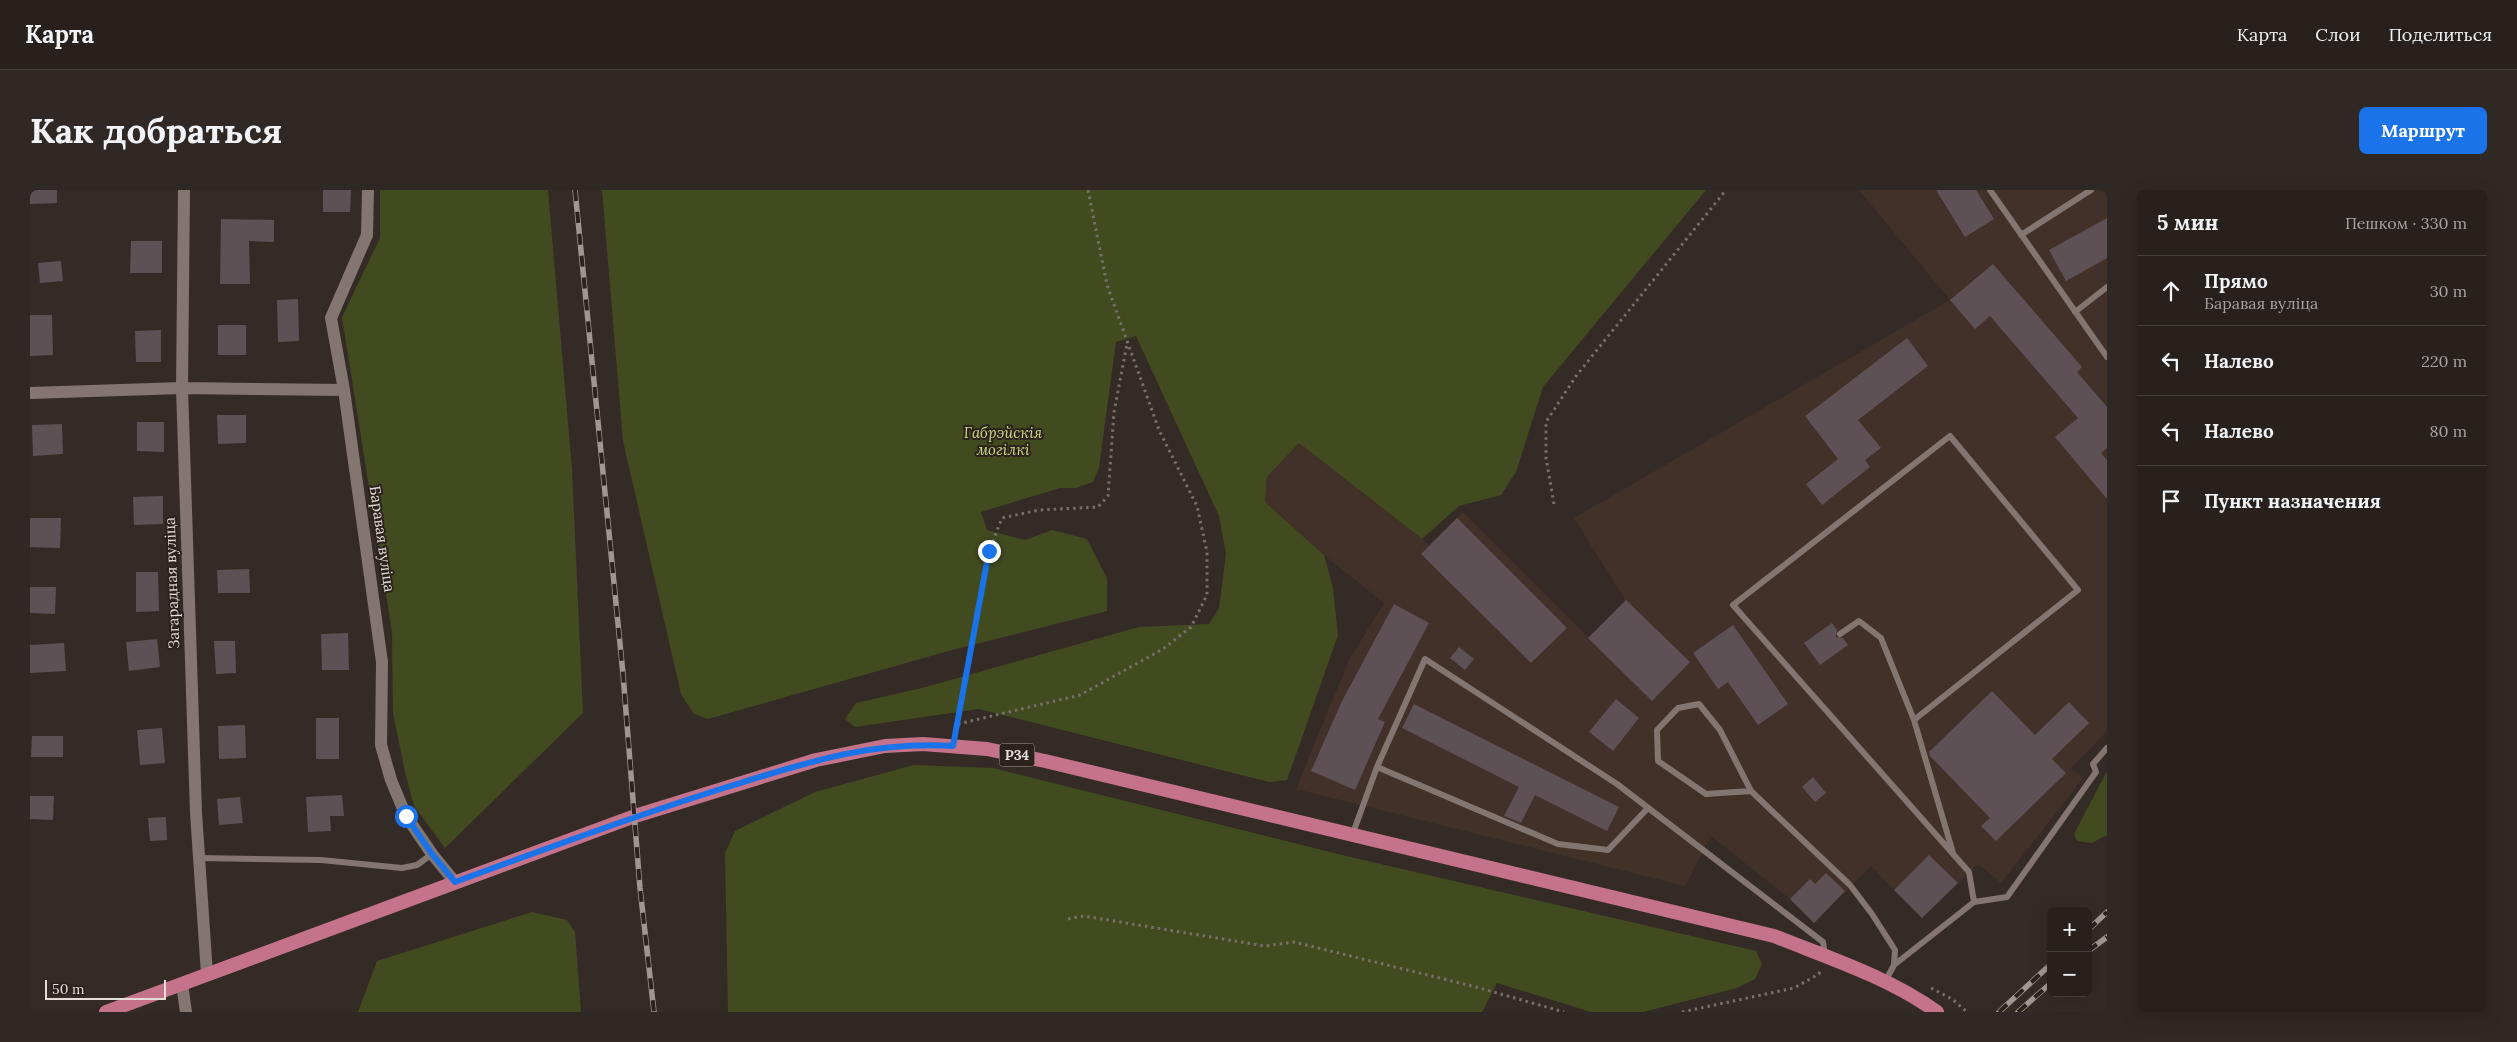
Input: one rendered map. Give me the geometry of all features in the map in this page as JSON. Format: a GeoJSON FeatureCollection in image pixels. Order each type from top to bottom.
{"type":"FeatureCollection","features":[{"type":"Feature","properties":{"kind":"main road","name":"Р34"},"geometry":{"type":"LineString","coordinates":[[106,1012],[635,816],[816,760],[885,746],[953,746],[987,749],[1045,761],[1774,936],[1885,982],[1936,1012]]}},
{"type":"Feature","properties":{"kind":"street","name":"Загарадная вуліца"},"geometry":{"type":"LineString","coordinates":[[184,190],[182,388],[199,858],[207,974]]}},
{"type":"Feature","properties":{"kind":"street","name":"Баравая вуліца"},"geometry":{"type":"LineString","coordinates":[[368,190],[368,236],[331,318],[344,390],[382,662],[381,744],[391,780],[406,816],[432,854],[455,882]]}},
{"type":"Feature","properties":{"kind":"street"},"geometry":{"type":"LineString","coordinates":[[30,393],[182,388],[344,390]]}},
{"type":"Feature","properties":{"kind":"street"},"geometry":{"type":"LineString","coordinates":[[182,984],[186,1012]]}},
{"type":"Feature","properties":{"kind":"lane"},"geometry":{"type":"LineString","coordinates":[[1990,190],[2107,357]]}},
{"type":"Feature","properties":{"kind":"lane"},"geometry":{"type":"LineString","coordinates":[[2021,235],[2091,190]]}},
{"type":"Feature","properties":{"kind":"lane"},"geometry":{"type":"LineString","coordinates":[[2075,312],[2107,287]]}},
{"type":"Feature","properties":{"kind":"lane"},"geometry":{"type":"LineString","coordinates":[[1914,720],[2078,590],[1950,436],[1733,605],[1969,872],[1974,902]]}},
{"type":"Feature","properties":{"kind":"lane"},"geometry":{"type":"LineString","coordinates":[[1840,634],[1858,620],[1881,638],[1914,720],[1953,853]]}},
{"type":"Feature","properties":{"kind":"lane"},"geometry":{"type":"LineString","coordinates":[[1353,834],[1377,767],[1425,658],[1617,784],[1823,942],[1825,956]]}},
{"type":"Feature","properties":{"kind":"lane"},"geometry":{"type":"LineString","coordinates":[[1751,791],[1706,794],[1658,760],[1657,730],[1678,708],[1699,704],[1720,730],[1751,791],[1850,885],[1872,914],[1895,950],[1894,965]]}},
{"type":"Feature","properties":{"kind":"lane"},"geometry":{"type":"LineString","coordinates":[[1885,982],[1894,965],[1974,902],[2006,897],[2096,772],[2093,764],[2107,748]]}},
{"type":"Feature","properties":{"kind":"lane"},"geometry":{"type":"LineString","coordinates":[[1377,767],[1558,844],[1608,850],[1648,808]]}},
{"type":"Feature","properties":{"kind":"lane"},"geometry":{"type":"LineString","coordinates":[[199,858],[321,860],[402,868],[417,865],[432,854]]}},
{"type":"Feature","properties":{"kind":"path"},"geometry":{"type":"LineString","coordinates":[[958,724],[1080,695],[1163,650],[1191,627],[1207,595],[1206,552],[1197,506],[1159,430],[1106,285],[1088,190]]}},
{"type":"Feature","properties":{"kind":"path"},"geometry":{"type":"LineString","coordinates":[[1554,504],[1546,458],[1546,422],[1576,376],[1726,190]]}},
{"type":"Feature","properties":{"kind":"path"},"geometry":{"type":"LineString","coordinates":[[953,746],[989,551],[1002,518],[1039,510],[1098,507],[1108,496],[1114,412],[1128,342]]}},
{"type":"Feature","properties":{"kind":"path"},"geometry":{"type":"LineString","coordinates":[[1068,919],[1084,916],[1265,946],[1294,942],[1476,987],[1564,1012]]}},
{"type":"Feature","properties":{"kind":"path"},"geometry":{"type":"LineString","coordinates":[[1682,1012],[1794,988],[1819,974],[1825,956]]}},
{"type":"Feature","properties":{"kind":"shaded area"},"geometry":{"type":"Polygon","coordinates":[[[1859,190],[2107,190],[2107,731],[2070,769],[2084,777],[2001,883],[1978,864],[1922,918],[1871,866],[1814,923],[1790,899],[1711,836],[1685,886],[1296,789],[1349,660],[1384,603],[1324,555],[1265,502],[1267,477],[1299,443],[1429,545],[1463,512],[1589,638],[1625,600],[1574,518],[1950,300],[1859,190]]]}},
{"type":"Feature","properties":{"kind":"green space"},"geometry":{"type":"Polygon","coordinates":[[[380,190],[548,190],[572,469],[583,713],[445,848],[414,806],[393,713],[392,632],[342,317],[380,238],[380,190]]]}},
{"type":"Feature","properties":{"kind":"green space","name":"Габрэйскія могілкі"},"geometry":{"type":"Polygon","coordinates":[[[602,190],[1706,190],[1543,387],[1516,472],[1501,495],[1459,506],[1422,539],[1299,443],[1267,477],[1265,502],[1324,555],[1333,588],[1338,635],[1287,780],[1269,782],[979,709],[855,727],[845,719],[856,703],[922,688],[1139,627],[1209,624],[1219,608],[1226,554],[1219,516],[1136,336],[1116,342],[1099,467],[1093,482],[1076,488],[1060,488],[981,512],[987,530],[1025,540],[1052,530],[1087,539],[1107,578],[1107,611],[952,650],[708,719],[694,714],[681,694],[623,441],[602,190]]]}},
{"type":"Feature","properties":{"kind":"green space"},"geometry":{"type":"Polygon","coordinates":[[[914,765],[993,768],[1342,855],[1756,951],[1762,964],[1755,979],[1737,988],[1643,1012],[1591,1012],[1497,983],[1482,1012],[728,1012],[725,853],[735,831],[815,792],[914,765]]]}},
{"type":"Feature","properties":{"kind":"green space"},"geometry":{"type":"Polygon","coordinates":[[[2107,771],[2107,835],[2092,843],[2077,841],[2074,834],[2107,771]]]}},
{"type":"Feature","properties":{"kind":"green space"},"geometry":{"type":"Polygon","coordinates":[[[532,912],[567,920],[575,932],[581,1012],[358,1012],[377,961],[532,912]]]}},
{"type":"Feature","properties":{"kind":"building"},"geometry":{"type":"Polygon","coordinates":[[[30,190],[57,190],[57,203],[30,204],[30,190]]]}},
{"type":"Feature","properties":{"kind":"building"},"geometry":{"type":"Polygon","coordinates":[[[323,190],[351,190],[350,212],[323,212],[323,190]]]}},
{"type":"Feature","properties":{"kind":"building"},"geometry":{"type":"Polygon","coordinates":[[[1936,190],[1976,190],[1994,219],[1965,237],[1936,190]]]}},
{"type":"Feature","properties":{"kind":"building"},"geometry":{"type":"Polygon","coordinates":[[[2107,218],[2107,258],[2066,281],[2049,250],[2107,218]]]}},
{"type":"Feature","properties":{"kind":"building"},"geometry":{"type":"Polygon","coordinates":[[[221,219],[274,220],[274,242],[249,241],[250,284],[220,284],[221,219]]]}},
{"type":"Feature","properties":{"kind":"building"},"geometry":{"type":"Polygon","coordinates":[[[131,241],[162,241],[162,273],[130,273],[131,241]]]}},
{"type":"Feature","properties":{"kind":"building"},"geometry":{"type":"Polygon","coordinates":[[[61,261],[63,281],[40,283],[38,263],[61,261]]]}},
{"type":"Feature","properties":{"kind":"building"},"geometry":{"type":"Polygon","coordinates":[[[1993,264],[2082,367],[2077,372],[2107,407],[2107,448],[2101,453],[2107,460],[2107,499],[2055,437],[2078,418],[1990,316],[1975,329],[1950,300],[1993,264]]]}},
{"type":"Feature","properties":{"kind":"building"},"geometry":{"type":"Polygon","coordinates":[[[298,299],[299,341],[278,342],[277,300],[298,299]]]}},
{"type":"Feature","properties":{"kind":"building"},"geometry":{"type":"Polygon","coordinates":[[[30,315],[52,315],[53,355],[30,356],[30,315]]]}},
{"type":"Feature","properties":{"kind":"building"},"geometry":{"type":"Polygon","coordinates":[[[218,325],[246,325],[246,355],[218,355],[218,325]]]}},
{"type":"Feature","properties":{"kind":"building"},"geometry":{"type":"Polygon","coordinates":[[[161,330],[161,362],[136,362],[135,331],[161,330]]]}},
{"type":"Feature","properties":{"kind":"building"},"geometry":{"type":"Polygon","coordinates":[[[1907,338],[1928,366],[1858,420],[1881,448],[1865,460],[1870,467],[1822,505],[1806,484],[1838,459],[1805,416],[1907,338]]]}},
{"type":"Feature","properties":{"kind":"building"},"geometry":{"type":"Polygon","coordinates":[[[217,415],[246,415],[246,443],[218,444],[217,415]]]}},
{"type":"Feature","properties":{"kind":"building"},"geometry":{"type":"Polygon","coordinates":[[[137,422],[164,422],[164,452],[137,451],[137,422]]]}},
{"type":"Feature","properties":{"kind":"building"},"geometry":{"type":"Polygon","coordinates":[[[62,424],[63,454],[33,456],[32,425],[62,424]]]}},
{"type":"Feature","properties":{"kind":"building"},"geometry":{"type":"Polygon","coordinates":[[[163,496],[163,524],[134,525],[133,497],[163,496]]]}},
{"type":"Feature","properties":{"kind":"building"},"geometry":{"type":"Polygon","coordinates":[[[30,518],[61,518],[60,548],[30,547],[30,518]]]}},
{"type":"Feature","properties":{"kind":"building"},"geometry":{"type":"Polygon","coordinates":[[[1457,518],[1567,628],[1531,663],[1421,554],[1457,518]]]}},
{"type":"Feature","properties":{"kind":"building"},"geometry":{"type":"Polygon","coordinates":[[[249,569],[250,593],[218,593],[217,570],[249,569]]]}},
{"type":"Feature","properties":{"kind":"building"},"geometry":{"type":"Polygon","coordinates":[[[136,572],[158,572],[159,611],[136,612],[136,572]]]}},
{"type":"Feature","properties":{"kind":"building"},"geometry":{"type":"Polygon","coordinates":[[[30,587],[56,587],[55,614],[30,613],[30,587]]]}},
{"type":"Feature","properties":{"kind":"building"},"geometry":{"type":"Polygon","coordinates":[[[1626,600],[1690,662],[1652,701],[1588,638],[1626,600]]]}},
{"type":"Feature","properties":{"kind":"building"},"geometry":{"type":"Polygon","coordinates":[[[1394,604],[1429,623],[1378,719],[1385,722],[1355,790],[1311,771],[1342,701],[1394,604]]]}},
{"type":"Feature","properties":{"kind":"building"},"geometry":{"type":"Polygon","coordinates":[[[1832,623],[1837,630],[1836,637],[1843,638],[1848,645],[1820,665],[1804,643],[1832,623]]]}},
{"type":"Feature","properties":{"kind":"building"},"geometry":{"type":"Polygon","coordinates":[[[1733,625],[1788,704],[1758,725],[1728,682],[1718,689],[1693,653],[1733,625]]]}},
{"type":"Feature","properties":{"kind":"building"},"geometry":{"type":"Polygon","coordinates":[[[348,633],[349,670],[322,670],[321,634],[348,633]]]}},
{"type":"Feature","properties":{"kind":"building"},"geometry":{"type":"Polygon","coordinates":[[[157,639],[160,667],[129,671],[126,642],[157,639]]]}},
{"type":"Feature","properties":{"kind":"building"},"geometry":{"type":"Polygon","coordinates":[[[214,641],[235,641],[236,673],[216,674],[214,641]]]}},
{"type":"Feature","properties":{"kind":"building"},"geometry":{"type":"Polygon","coordinates":[[[64,643],[66,671],[30,673],[30,645],[64,643]]]}},
{"type":"Feature","properties":{"kind":"building"},"geometry":{"type":"Polygon","coordinates":[[[1459,647],[1474,659],[1465,670],[1450,658],[1459,647]]]}},
{"type":"Feature","properties":{"kind":"building"},"geometry":{"type":"Polygon","coordinates":[[[1992,691],[2035,735],[2069,702],[2089,723],[2052,759],[2066,773],[1996,841],[1981,826],[1990,818],[1930,756],[1929,752],[1992,691]]]}},
{"type":"Feature","properties":{"kind":"building"},"geometry":{"type":"Polygon","coordinates":[[[1616,699],[1639,718],[1613,751],[1589,732],[1616,699]]]}},
{"type":"Feature","properties":{"kind":"building"},"geometry":{"type":"Polygon","coordinates":[[[1414,704],[1619,807],[1607,831],[1535,795],[1521,823],[1504,816],[1519,787],[1402,728],[1414,704]]]}},
{"type":"Feature","properties":{"kind":"building"},"geometry":{"type":"Polygon","coordinates":[[[316,718],[339,718],[339,759],[316,759],[316,718]]]}},
{"type":"Feature","properties":{"kind":"building"},"geometry":{"type":"Polygon","coordinates":[[[245,725],[246,758],[219,759],[218,726],[245,725]]]}},
{"type":"Feature","properties":{"kind":"building"},"geometry":{"type":"Polygon","coordinates":[[[162,728],[165,763],[140,765],[137,730],[162,728]]]}},
{"type":"Feature","properties":{"kind":"building"},"geometry":{"type":"Polygon","coordinates":[[[32,736],[63,736],[63,757],[31,757],[32,736]]]}},
{"type":"Feature","properties":{"kind":"building"},"geometry":{"type":"Polygon","coordinates":[[[1813,777],[1826,793],[1815,802],[1802,787],[1813,777]]]}},
{"type":"Feature","properties":{"kind":"building"},"geometry":{"type":"Polygon","coordinates":[[[342,795],[344,816],[330,816],[331,831],[308,832],[306,797],[342,795]]]}},
{"type":"Feature","properties":{"kind":"building"},"geometry":{"type":"Polygon","coordinates":[[[30,796],[54,796],[53,820],[30,819],[30,796]]]}},
{"type":"Feature","properties":{"kind":"building"},"geometry":{"type":"Polygon","coordinates":[[[240,797],[243,823],[219,825],[217,799],[240,797]]]}},
{"type":"Feature","properties":{"kind":"building"},"geometry":{"type":"Polygon","coordinates":[[[166,817],[167,840],[150,841],[148,818],[166,817]]]}},
{"type":"Feature","properties":{"kind":"building"},"geometry":{"type":"Polygon","coordinates":[[[1929,855],[1958,883],[1922,918],[1894,890],[1929,855]]]}},
{"type":"Feature","properties":{"kind":"building"},"geometry":{"type":"Polygon","coordinates":[[[1826,873],[1845,891],[1814,923],[1790,899],[1810,879],[1815,884],[1826,873]]]}},
{"type":"Feature","properties":{"kind":"railway"},"geometry":{"type":"LineString","coordinates":[[575,190],[623,674],[640,888],[654,1012]]}},
{"type":"Feature","properties":{"kind":"railway"},"geometry":{"type":"LineString","coordinates":[[2092,926],[2107,912]]}},
{"type":"Feature","properties":{"kind":"railway"},"geometry":{"type":"LineString","coordinates":[[2092,948],[2107,937]]}},
{"type":"Feature","properties":{"kind":"railway"},"geometry":{"type":"LineString","coordinates":[[1999,1012],[2047,968]]}},
{"type":"Feature","properties":{"kind":"railway"},"geometry":{"type":"LineString","coordinates":[[2018,1012],[2047,987]]}},
{"type":"Feature","properties":{"kind":"route"},"geometry":{"type":"LineString","coordinates":[[406,816],[432,854],[455,882],[635,816],[816,760],[885,746],[923,744],[953,746],[989,551]]}}]}
